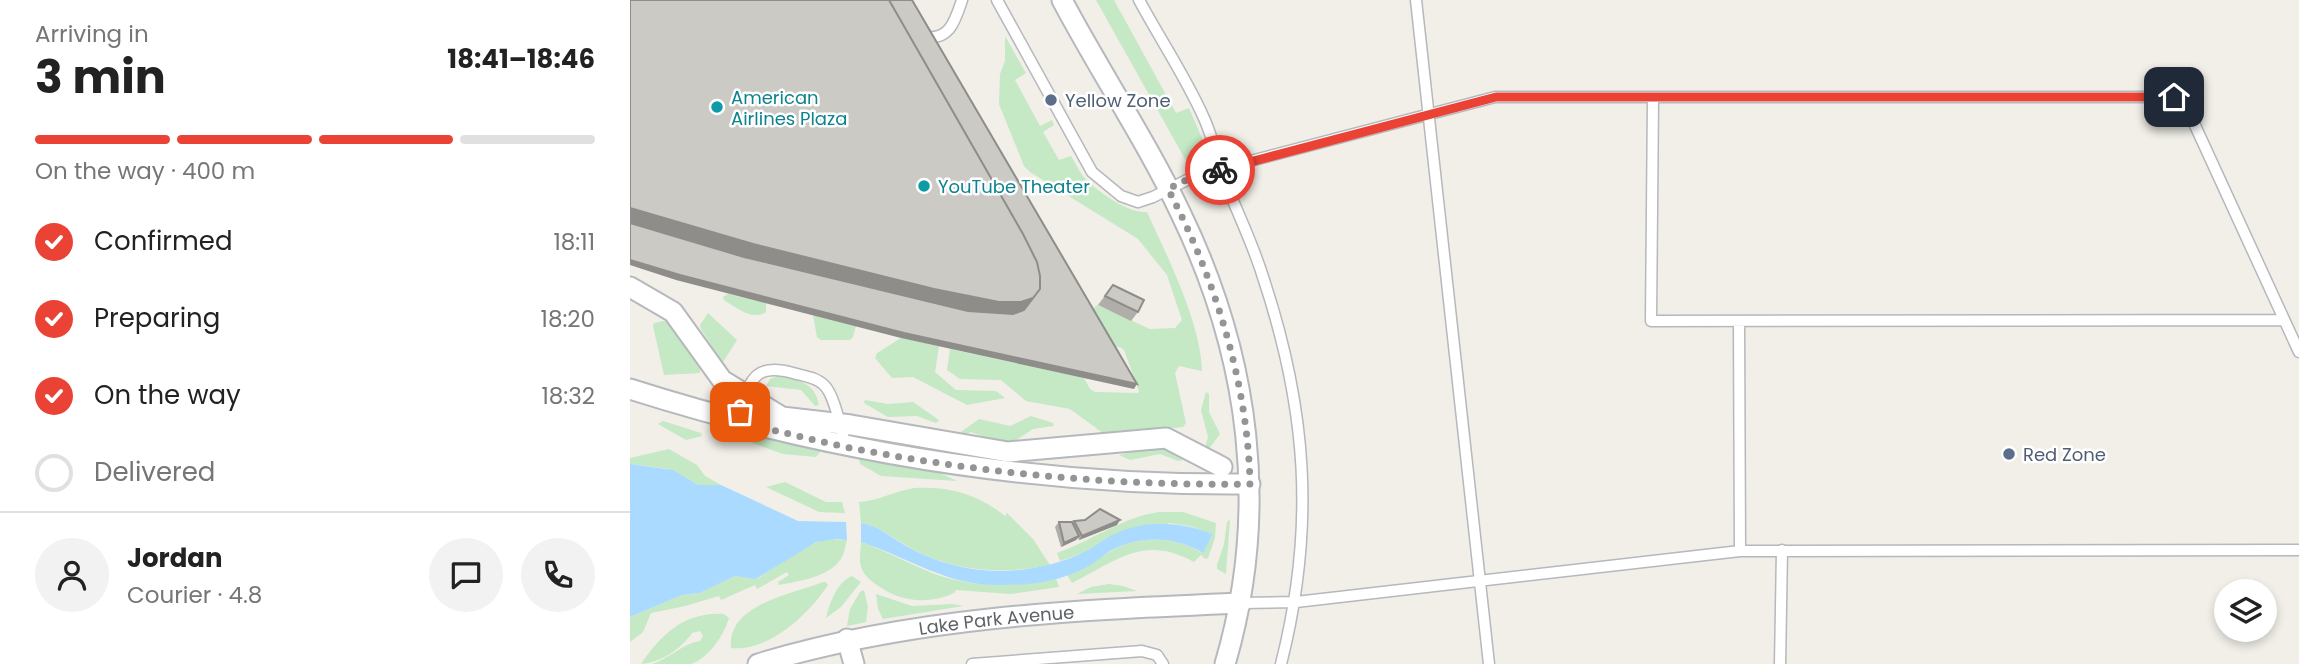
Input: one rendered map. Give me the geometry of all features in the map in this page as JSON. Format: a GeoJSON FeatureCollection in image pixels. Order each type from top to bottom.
{"type":"FeatureCollection","features":[{"type":"Feature","properties":{"kind":"street"},"geometry":{"type":"LineString","coordinates":[[1062,0],[1168,189],[1201,260],[1223,327],[1242,406],[1249,456],[1251,516],[1241,603],[1225,664]]}},
{"type":"Feature","properties":{"kind":"street"},"geometry":{"type":"LineString","coordinates":[[630,288],[673,312],[722,380],[782,417],[1008,452],[1166,438],[1222,467]]}},
{"type":"Feature","properties":{"kind":"street"},"geometry":{"type":"LineString","coordinates":[[630,389],[736,421],[846,447],[943,464],[1045,476],[1153,483],[1250,484]]}},
{"type":"Feature","properties":{"kind":"street","name":"Lake Park Avenue"},"geometry":{"type":"LineString","coordinates":[[758,664],[847,639],[1042,612],[1241,603]]}},
{"type":"Feature","properties":{"kind":"street"},"geometry":{"type":"LineString","coordinates":[[847,639],[855,664]]}},
{"type":"Feature","properties":{"kind":"lane"},"geometry":{"type":"LineString","coordinates":[[912,29],[919,36],[931,38],[947,33],[953,25],[962,0]]}},
{"type":"Feature","properties":{"kind":"lane"},"geometry":{"type":"LineString","coordinates":[[997,0],[1092,172],[1121,196],[1134,201],[1144,200],[1194,176],[1496,97],[2182,97],[2299,352]]}},
{"type":"Feature","properties":{"kind":"lane"},"geometry":{"type":"LineString","coordinates":[[1416,0],[1489,664]]}},
{"type":"Feature","properties":{"kind":"lane"},"geometry":{"type":"LineString","coordinates":[[1141,1],[1203,114],[1221,170],[1262,272],[1290,376],[1301,446],[1302,546],[1296,602],[1281,664]]}},
{"type":"Feature","properties":{"kind":"lane"},"geometry":{"type":"LineString","coordinates":[[1653,98],[1651,321],[2284,320]]}},
{"type":"Feature","properties":{"kind":"lane"},"geometry":{"type":"LineString","coordinates":[[1739,321],[1740,551]]}},
{"type":"Feature","properties":{"kind":"lane"},"geometry":{"type":"LineString","coordinates":[[736,421],[753,379],[768,369],[775,368],[824,384],[830,394],[846,447]]}},
{"type":"Feature","properties":{"kind":"lane"},"geometry":{"type":"LineString","coordinates":[[1780,664],[1782,550]]}},
{"type":"Feature","properties":{"kind":"lane"},"geometry":{"type":"LineString","coordinates":[[1241,603],[1296,602],[1740,551],[2299,550]]}},
{"type":"Feature","properties":{"kind":"lane"},"geometry":{"type":"LineString","coordinates":[[972,664],[1142,651],[1154,653],[1163,664]]}},
{"type":"Feature","properties":{"kind":"green space"},"geometry":{"type":"Polygon","coordinates":[[[1096,0],[1114,0],[1176,113],[1189,108],[1202,138],[1207,159],[1203,165],[1190,168],[1096,0]]]}},
{"type":"Feature","properties":{"kind":"green space"},"geometry":{"type":"Polygon","coordinates":[[[1005,36],[1026,73],[1015,80],[1040,126],[1052,120],[1054,125],[1043,132],[1059,160],[1071,156],[1082,175],[1103,194],[1131,209],[1147,212],[1164,249],[1182,290],[1200,352],[1202,371],[1179,366],[1175,373],[1186,423],[1183,427],[1107,436],[1070,409],[1026,401],[1001,380],[960,379],[947,370],[950,349],[1084,378],[1095,392],[1138,393],[1124,350],[1109,346],[1089,313],[1097,305],[1150,329],[1175,328],[1182,320],[1167,275],[1138,239],[1024,166],[999,104],[1000,74],[1005,61],[1005,36]]]}},
{"type":"Feature","properties":{"kind":"green space"},"geometry":{"type":"Polygon","coordinates":[[[728,294],[766,303],[766,312],[755,315],[745,312],[724,300],[723,297],[728,294]]]}},
{"type":"Feature","properties":{"kind":"green space"},"geometry":{"type":"Polygon","coordinates":[[[708,313],[737,340],[723,362],[701,329],[700,325],[708,313]]]}},
{"type":"Feature","properties":{"kind":"green space"},"geometry":{"type":"Polygon","coordinates":[[[813,315],[856,326],[853,337],[850,340],[821,340],[817,337],[813,315]]]}},
{"type":"Feature","properties":{"kind":"green space"},"geometry":{"type":"Polygon","coordinates":[[[664,321],[700,369],[700,373],[664,375],[653,326],[654,323],[664,321]]]}},
{"type":"Feature","properties":{"kind":"green space"},"geometry":{"type":"Polygon","coordinates":[[[901,338],[939,346],[935,372],[956,390],[996,391],[1005,398],[967,405],[913,377],[892,378],[875,358],[877,353],[901,338]]]}},
{"type":"Feature","properties":{"kind":"green space"},"geometry":{"type":"Polygon","coordinates":[[[778,376],[810,387],[819,405],[815,406],[801,390],[766,386],[770,379],[778,376]]]}},
{"type":"Feature","properties":{"kind":"green space"},"geometry":{"type":"Polygon","coordinates":[[[1206,392],[1209,394],[1209,412],[1220,434],[1208,450],[1205,448],[1208,437],[1201,410],[1206,392]]]}},
{"type":"Feature","properties":{"kind":"green space"},"geometry":{"type":"Polygon","coordinates":[[[865,400],[888,404],[913,402],[939,420],[936,423],[917,416],[888,417],[864,403],[865,400]]]}},
{"type":"Feature","properties":{"kind":"green space"},"geometry":{"type":"Polygon","coordinates":[[[1031,416],[1053,423],[1054,426],[1033,429],[1012,443],[1005,444],[971,432],[960,436],[958,434],[979,419],[1010,426],[1031,416]]]}},
{"type":"Feature","properties":{"kind":"green space"},"geometry":{"type":"Polygon","coordinates":[[[663,421],[701,433],[702,436],[686,440],[658,424],[663,421]]]}},
{"type":"Feature","properties":{"kind":"green space"},"geometry":{"type":"Polygon","coordinates":[[[733,429],[821,451],[816,457],[783,454],[736,437],[733,429]]]}},
{"type":"Feature","properties":{"kind":"green space"},"geometry":{"type":"Polygon","coordinates":[[[1160,445],[1183,460],[1178,461],[1160,454],[1130,460],[1119,455],[1160,445]]]}},
{"type":"Feature","properties":{"kind":"green space"},"geometry":{"type":"Polygon","coordinates":[[[669,449],[697,465],[705,476],[721,485],[698,485],[668,469],[630,464],[630,458],[669,449]]]}},
{"type":"Feature","properties":{"kind":"green space"},"geometry":{"type":"Polygon","coordinates":[[[859,459],[940,473],[957,481],[881,476],[860,464],[859,459]]]}},
{"type":"Feature","properties":{"kind":"green space"},"geometry":{"type":"Polygon","coordinates":[[[785,482],[826,502],[842,502],[845,513],[819,512],[766,487],[785,482]]]}},
{"type":"Feature","properties":{"kind":"green space"},"geometry":{"type":"Polygon","coordinates":[[[914,488],[951,490],[984,502],[1005,516],[1007,513],[1033,539],[1050,565],[1014,570],[960,566],[926,555],[880,529],[861,523],[859,502],[914,488]]]}},
{"type":"Feature","properties":{"kind":"green space"},"geometry":{"type":"Polygon","coordinates":[[[1159,512],[1183,512],[1216,523],[1215,538],[1208,558],[1205,559],[1201,555],[1194,562],[1160,550],[1145,551],[1117,559],[1072,583],[1067,575],[1134,542],[1169,541],[1202,553],[1213,534],[1170,523],[1060,561],[1057,553],[1120,524],[1159,512]]]}},
{"type":"Feature","properties":{"kind":"green space"},"geometry":{"type":"Polygon","coordinates":[[[1230,519],[1226,574],[1217,569],[1217,565],[1230,519]]]}},
{"type":"Feature","properties":{"kind":"green space"},"geometry":{"type":"Polygon","coordinates":[[[825,539],[847,540],[842,557],[823,574],[779,585],[778,582],[789,575],[787,572],[757,589],[755,585],[721,600],[719,596],[651,613],[643,632],[630,642],[630,617],[682,595],[700,593],[735,576],[757,579],[807,546],[825,539]]]}},
{"type":"Feature","properties":{"kind":"green space"},"geometry":{"type":"Polygon","coordinates":[[[861,542],[947,578],[993,585],[1056,579],[1059,587],[1011,594],[956,590],[934,599],[905,598],[886,591],[864,573],[860,563],[861,542]]]}},
{"type":"Feature","properties":{"kind":"green space"},"geometry":{"type":"Polygon","coordinates":[[[852,576],[861,582],[841,607],[826,618],[838,588],[852,576]]]}},
{"type":"Feature","properties":{"kind":"green space"},"geometry":{"type":"Polygon","coordinates":[[[823,582],[828,585],[820,596],[787,629],[760,644],[731,648],[733,633],[739,621],[750,611],[764,603],[823,582]]]}},
{"type":"Feature","properties":{"kind":"green space"},"geometry":{"type":"Polygon","coordinates":[[[1109,584],[1137,591],[1077,594],[1091,587],[1109,584]]]}},
{"type":"Feature","properties":{"kind":"green space"},"geometry":{"type":"Polygon","coordinates":[[[864,590],[868,607],[866,622],[847,626],[850,609],[864,590]]]}},
{"type":"Feature","properties":{"kind":"green space"},"geometry":{"type":"Polygon","coordinates":[[[876,594],[912,606],[963,606],[883,619],[878,609],[876,594]]]}},
{"type":"Feature","properties":{"kind":"green space"},"geometry":{"type":"Polygon","coordinates":[[[724,614],[729,618],[723,632],[709,652],[697,661],[691,664],[652,664],[700,641],[703,636],[700,631],[692,633],[670,654],[641,664],[657,643],[675,627],[697,617],[724,614]]]}},
{"type":"Feature","properties":{"kind":"water"},"geometry":{"type":"Polygon","coordinates":[[[630,464],[673,470],[698,485],[721,485],[798,521],[846,522],[847,540],[816,542],[756,579],[735,576],[700,593],[682,595],[630,617],[630,464]]]}},
{"type":"Feature","properties":{"kind":"water"},"geometry":{"type":"Polygon","coordinates":[[[861,523],[879,529],[936,560],[966,568],[996,571],[1027,569],[1060,562],[1085,552],[1112,535],[1139,526],[1176,525],[1213,534],[1203,553],[1180,543],[1145,540],[1110,551],[1074,573],[1045,582],[1004,585],[965,582],[948,577],[861,542],[861,523]]]}},
{"type":"Feature","properties":{"kind":"building"},"geometry":{"type":"Polygon","coordinates":[[[630,0],[889,0],[1023,234],[1037,262],[1040,289],[1033,298],[1021,302],[999,302],[934,289],[753,244],[630,208],[630,0]]]}},
{"type":"Feature","properties":{"kind":"building"},"geometry":{"type":"Polygon","coordinates":[[[889,0],[912,0],[1137,384],[904,333],[630,260],[630,223],[744,257],[968,311],[1013,314],[1024,310],[1040,289],[1037,262],[889,0]]]}},
{"type":"Feature","properties":{"kind":"building"},"geometry":{"type":"Polygon","coordinates":[[[1113,285],[1144,300],[1138,312],[1105,296],[1113,285]]]}},
{"type":"Feature","properties":{"kind":"building"},"geometry":{"type":"Polygon","coordinates":[[[1100,509],[1120,520],[1082,536],[1074,521],[1085,520],[1100,509]]]}},
{"type":"Feature","properties":{"kind":"building"},"geometry":{"type":"Polygon","coordinates":[[[1059,522],[1072,522],[1079,536],[1064,543],[1059,522]]]}},
{"type":"Feature","properties":{"kind":"way so far"},"geometry":{"type":"LineString","coordinates":[[740,412],[736,421],[863,450],[943,464],[1088,479],[1209,485],[1250,484],[1247,433],[1236,376],[1220,318],[1201,260],[1168,189],[1194,176],[1220,170]]}},
{"type":"Feature","properties":{"kind":"place","name":"Yellow Zone"},"geometry":{"type":"Point","coordinates":[1051,100]}},
{"type":"Feature","properties":{"kind":"place","name":"American Airlines Plaza"},"geometry":{"type":"Point","coordinates":[717,107]}},
{"type":"Feature","properties":{"kind":"place","name":"YouTube Theater"},"geometry":{"type":"Point","coordinates":[924,186]}},
{"type":"Feature","properties":{"kind":"place","name":"Red Zone"},"geometry":{"type":"Point","coordinates":[2009,454]}},
{"type":"Feature","properties":{"kind":"route"},"geometry":{"type":"LineString","coordinates":[[1220,170],[1472,101],[1519,95],[1653,98],[2174,97]]}}]}
